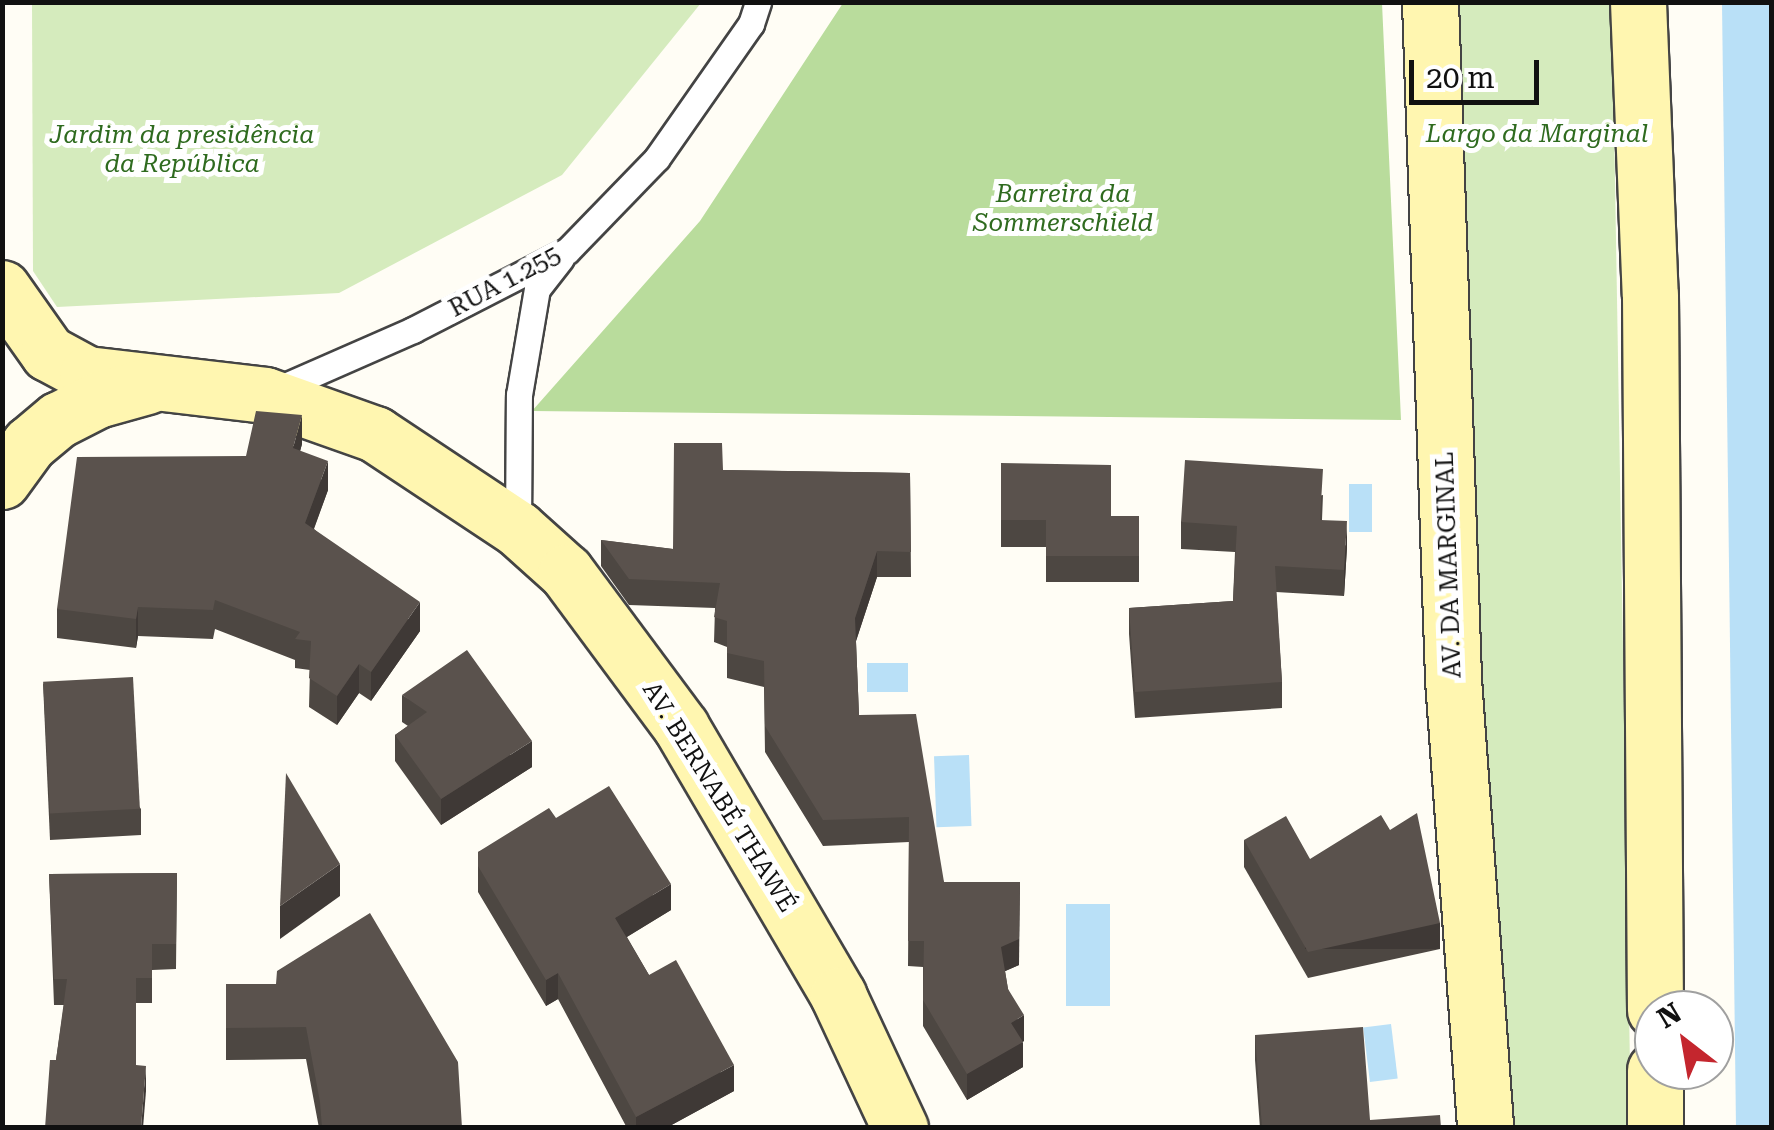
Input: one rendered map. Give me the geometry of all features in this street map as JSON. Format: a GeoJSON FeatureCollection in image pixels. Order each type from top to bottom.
{"type":"FeatureCollection","features":[{"type":"Feature","properties":{"kind":"main road","name":"AV. DA MARGINAL"},"geometry":{"type":"LineString","coordinates":[[1430,2],[1453,679],[1485,1128]]}},
{"type":"Feature","properties":{"kind":"main road"},"geometry":{"type":"LineString","coordinates":[[1638,2],[1650,295],[1655,990]]}},
{"type":"Feature","properties":{"kind":"main road","name":"AV. BERNABÉ THAWÉ"},"geometry":{"type":"LineString","coordinates":[[2,288],[48,353],[87,374],[265,395],[375,434],[518,529],[566,572],[682,727],[838,996],[900,1128]]}},
{"type":"Feature","properties":{"kind":"main road"},"geometry":{"type":"LineString","coordinates":[[2,481],[29,444],[58,420],[97,400],[154,384]]}},
{"type":"Feature","properties":{"kind":"main road"},"geometry":{"type":"LineString","coordinates":[[1655,1090],[1656,1128]]}},
{"type":"Feature","properties":{"kind":"lane","name":"RUA 1.255"},"geometry":{"type":"LineString","coordinates":[[265,395],[413,330],[567,251],[657,158],[752,24],[758,2]]}},
{"type":"Feature","properties":{"kind":"lane"},"geometry":{"type":"LineString","coordinates":[[518,529],[519,396],[537,288],[567,251]]}},
{"type":"Feature","properties":{"kind":"green space","name":"Jardim da presidência da República"},"geometry":{"type":"Polygon","coordinates":[[[32,2],[701,3],[562,175],[339,293],[57,307],[33,271],[32,2]]]}},
{"type":"Feature","properties":{"kind":"green space","name":"Barreira da Sommerschield"},"geometry":{"type":"Polygon","coordinates":[[[843,3],[1382,3],[1401,420],[532,411],[700,221],[843,3]]]}},
{"type":"Feature","properties":{"kind":"green space","name":"Largo da Marginal"},"geometry":{"type":"Polygon","coordinates":[[[1457,3],[1612,3],[1631,1127],[1507,1127],[1486,998],[1457,3]]]}},
{"type":"Feature","properties":{"kind":"water"},"geometry":{"type":"Polygon","coordinates":[[[1722,3],[1772,3],[1771,1128],[1736,1127],[1722,3]]]}},
{"type":"Feature","properties":{"kind":"water"},"geometry":{"type":"Polygon","coordinates":[[[1349,484],[1372,484],[1372,532],[1349,532],[1349,484]]]}},
{"type":"Feature","properties":{"kind":"water"},"geometry":{"type":"Polygon","coordinates":[[[867,663],[908,663],[908,692],[867,692],[867,663]]]}},
{"type":"Feature","properties":{"kind":"water"},"geometry":{"type":"Polygon","coordinates":[[[969,755],[971,826],[936,827],[934,756],[969,755]]]}},
{"type":"Feature","properties":{"kind":"water"},"geometry":{"type":"Polygon","coordinates":[[[1066,904],[1110,904],[1110,1006],[1066,1006],[1066,904]]]}},
{"type":"Feature","properties":{"kind":"water"},"geometry":{"type":"Polygon","coordinates":[[[1391,1024],[1398,1079],[1370,1082],[1363,1027],[1391,1024]]]}},
{"type":"Feature","properties":{"kind":"building"},"geometry":{"type":"Polygon","coordinates":[[[256,411],[302,415],[293,448],[328,461],[305,523],[420,602],[371,672],[359,664],[337,696],[309,678],[311,641],[295,639],[300,632],[215,600],[213,610],[138,607],[136,619],[57,609],[77,457],[246,456],[256,411]]]}},
{"type":"Feature","properties":{"kind":"building"},"geometry":{"type":"Polygon","coordinates":[[[674,443],[722,443],[723,470],[910,473],[911,552],[877,551],[855,618],[859,715],[916,714],[944,882],[1020,882],[1019,939],[1001,947],[1008,989],[1024,1015],[1011,1023],[1023,1042],[967,1074],[923,1000],[924,941],[908,941],[909,817],[823,820],[765,726],[764,661],[727,653],[727,621],[714,617],[720,583],[629,579],[601,540],[673,549],[674,443]]]}},
{"type":"Feature","properties":{"kind":"building"},"geometry":{"type":"Polygon","coordinates":[[[1185,460],[1323,469],[1320,520],[1347,521],[1344,570],[1275,566],[1282,682],[1135,692],[1129,608],[1233,601],[1237,526],[1181,522],[1185,460]]]}},
{"type":"Feature","properties":{"kind":"building"},"geometry":{"type":"Polygon","coordinates":[[[1001,463],[1111,465],[1111,516],[1139,516],[1139,556],[1046,556],[1046,520],[1001,520],[1001,463]]]}},
{"type":"Feature","properties":{"kind":"building"},"geometry":{"type":"Polygon","coordinates":[[[467,650],[532,741],[441,799],[395,735],[427,712],[402,695],[467,650]]]}},
{"type":"Feature","properties":{"kind":"building"},"geometry":{"type":"Polygon","coordinates":[[[133,677],[140,809],[50,814],[43,682],[133,677]]]}},
{"type":"Feature","properties":{"kind":"building"},"geometry":{"type":"Polygon","coordinates":[[[286,773],[340,864],[280,906],[286,773]]]}},
{"type":"Feature","properties":{"kind":"building"},"geometry":{"type":"Polygon","coordinates":[[[609,786],[671,884],[615,918],[649,975],[676,960],[734,1065],[636,1117],[558,973],[546,980],[478,866],[478,852],[549,808],[556,818],[609,786]]]}},
{"type":"Feature","properties":{"kind":"building"},"geometry":{"type":"Polygon","coordinates":[[[1417,813],[1440,923],[1308,952],[1244,840],[1286,816],[1310,859],[1381,815],[1390,830],[1417,813]]]}},
{"type":"Feature","properties":{"kind":"building"},"geometry":{"type":"Polygon","coordinates":[[[177,873],[176,944],[152,944],[152,978],[136,978],[136,1065],[146,1066],[141,1128],[45,1128],[50,1060],[56,1060],[67,979],[54,979],[49,874],[177,873]]]}},
{"type":"Feature","properties":{"kind":"building"},"geometry":{"type":"Polygon","coordinates":[[[370,913],[458,1062],[462,1128],[322,1128],[306,1027],[226,1028],[226,984],[276,984],[277,971],[370,913]]]}},
{"type":"Feature","properties":{"kind":"building"},"geometry":{"type":"Polygon","coordinates":[[[1363,1027],[1370,1120],[1440,1115],[1441,1128],[1262,1128],[1255,1035],[1363,1027]]]}}]}
